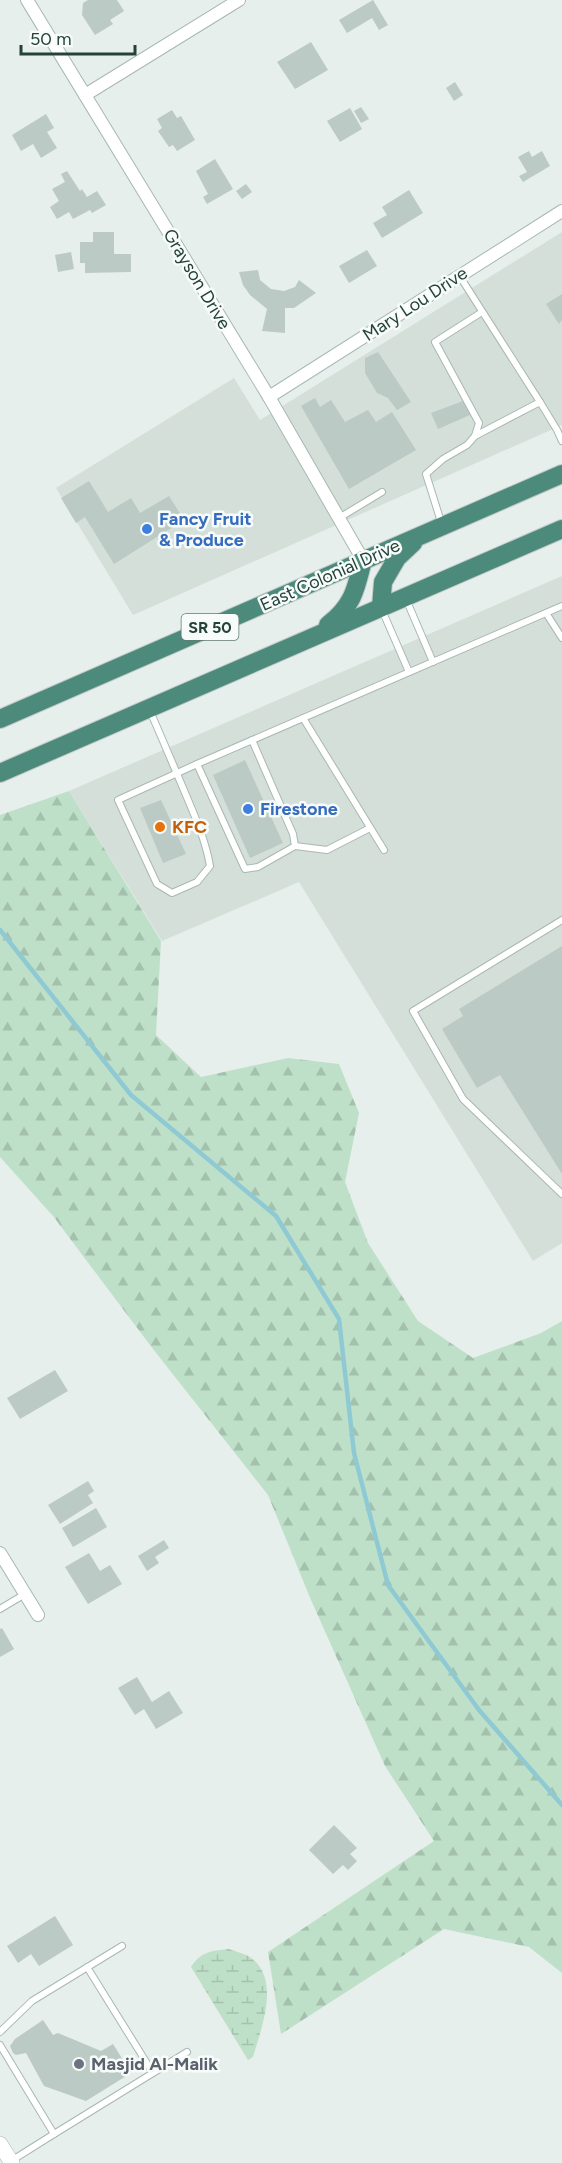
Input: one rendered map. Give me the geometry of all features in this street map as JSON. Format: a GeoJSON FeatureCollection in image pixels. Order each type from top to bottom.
{"type":"FeatureCollection","features":[{"type":"Feature","properties":{"kind":"highway","name":"East Colonial Drive"},"geometry":{"type":"LineString","coordinates":[[0,719],[562,474]]}},
{"type":"Feature","properties":{"kind":"highway","name":"SR 50"},"geometry":{"type":"LineString","coordinates":[[0,773],[562,529]]}},
{"type":"Feature","properties":{"kind":"highway"},"geometry":{"type":"LineString","coordinates":[[381,607],[383,582],[397,558],[421,535]]}},
{"type":"Feature","properties":{"kind":"highway"},"geometry":{"type":"LineString","coordinates":[[315,636],[340,616],[356,592],[363,560]]}},
{"type":"Feature","properties":{"kind":"street","name":"Grayson Drive"},"geometry":{"type":"LineString","coordinates":[[27,0],[269,397],[363,560]]}},
{"type":"Feature","properties":{"kind":"street"},"geometry":{"type":"LineString","coordinates":[[85,95],[239,0]]}},
{"type":"Feature","properties":{"kind":"street","name":"Mary Lou Drive"},"geometry":{"type":"LineString","coordinates":[[269,397],[562,211]]}},
{"type":"Feature","properties":{"kind":"street"},"geometry":{"type":"LineString","coordinates":[[0,1553],[38,1615]]}},
{"type":"Feature","properties":{"kind":"street"},"geometry":{"type":"LineString","coordinates":[[0,2144],[12,2162]]}},
{"type":"Feature","properties":{"kind":"lane"},"geometry":{"type":"LineString","coordinates":[[459,275],[540,402],[562,441]]}},
{"type":"Feature","properties":{"kind":"lane"},"geometry":{"type":"LineString","coordinates":[[475,436],[479,423],[435,342],[482,312]]}},
{"type":"Feature","properties":{"kind":"lane"},"geometry":{"type":"LineString","coordinates":[[442,526],[426,474],[443,459],[467,445],[475,436],[540,402]]}},
{"type":"Feature","properties":{"kind":"lane"},"geometry":{"type":"LineString","coordinates":[[339,518],[382,492]]}},
{"type":"Feature","properties":{"kind":"lane"},"geometry":{"type":"LineString","coordinates":[[405,596],[433,662]]}},
{"type":"Feature","properties":{"kind":"lane"},"geometry":{"type":"LineString","coordinates":[[149,708],[176,773],[206,843],[210,866],[197,882],[172,892],[157,884],[118,800],[176,773],[562,606]]}},
{"type":"Feature","properties":{"kind":"lane"},"geometry":{"type":"LineString","coordinates":[[381,607],[409,672]]}},
{"type":"Feature","properties":{"kind":"lane"},"geometry":{"type":"LineString","coordinates":[[546,613],[562,638]]}},
{"type":"Feature","properties":{"kind":"lane"},"geometry":{"type":"LineString","coordinates":[[303,718],[384,850]]}},
{"type":"Feature","properties":{"kind":"lane"},"geometry":{"type":"LineString","coordinates":[[252,740],[293,834],[296,846]]}},
{"type":"Feature","properties":{"kind":"lane"},"geometry":{"type":"LineString","coordinates":[[197,764],[245,869],[258,867],[296,846],[327,850],[370,828]]}},
{"type":"Feature","properties":{"kind":"lane"},"geometry":{"type":"LineString","coordinates":[[562,920],[413,1011],[463,1099],[562,1194]]}},
{"type":"Feature","properties":{"kind":"lane"},"geometry":{"type":"LineString","coordinates":[[0,1609],[25,1594]]}},
{"type":"Feature","properties":{"kind":"lane"},"geometry":{"type":"LineString","coordinates":[[0,2032],[32,2001],[122,1946]]}},
{"type":"Feature","properties":{"kind":"lane"},"geometry":{"type":"LineString","coordinates":[[87,1967],[153,2073]]}},
{"type":"Feature","properties":{"kind":"lane"},"geometry":{"type":"LineString","coordinates":[[0,2045],[54,2134]]}},
{"type":"Feature","properties":{"kind":"lane"},"geometry":{"type":"LineString","coordinates":[[12,2162],[187,2052]]}},
{"type":"Feature","properties":{"kind":"shaded area"},"geometry":{"type":"Polygon","coordinates":[[[562,232],[562,425],[133,615],[56,488],[234,378],[260,420],[562,232]]]}},
{"type":"Feature","properties":{"kind":"shaded area"},"geometry":{"type":"Polygon","coordinates":[[[562,576],[562,1243],[533,1261],[299,882],[162,941],[69,791],[562,576]]]}},
{"type":"Feature","properties":{"kind":"green space"},"geometry":{"type":"Polygon","coordinates":[[[69,791],[161,941],[156,1035],[201,1077],[288,1058],[339,1064],[359,1113],[345,1182],[368,1243],[418,1321],[473,1358],[541,1333],[562,1321],[562,1973],[529,1947],[444,1929],[281,2034],[268,1952],[434,1841],[385,1766],[311,1600],[268,1495],[153,1349],[53,1216],[0,1157],[0,815],[69,791]]]}},
{"type":"Feature","properties":{"kind":"green space"},"geometry":{"type":"Polygon","coordinates":[[[229,1949],[253,1959],[262,1971],[266,1982],[266,2008],[263,2021],[253,2057],[248,2060],[191,1967],[203,1955],[212,1951],[229,1949]]]}},
{"type":"Feature","properties":{"kind":"building"},"geometry":{"type":"Polygon","coordinates":[[[88,0],[117,0],[124,11],[110,20],[113,24],[95,35],[82,15],[83,3],[88,0]]]}},
{"type":"Feature","properties":{"kind":"building"},"geometry":{"type":"Polygon","coordinates":[[[373,0],[388,25],[379,30],[372,18],[347,33],[339,20],[373,0]]]}},
{"type":"Feature","properties":{"kind":"building"},"geometry":{"type":"Polygon","coordinates":[[[311,42],[328,70],[295,89],[277,62],[311,42]]]}},
{"type":"Feature","properties":{"kind":"building"},"geometry":{"type":"Polygon","coordinates":[[[455,82],[463,95],[454,101],[446,88],[455,82]]]}},
{"type":"Feature","properties":{"kind":"building"},"geometry":{"type":"Polygon","coordinates":[[[361,107],[369,119],[361,123],[354,111],[361,107]]]}},
{"type":"Feature","properties":{"kind":"building"},"geometry":{"type":"Polygon","coordinates":[[[350,108],[362,129],[340,142],[327,121],[350,108]]]}},
{"type":"Feature","properties":{"kind":"building"},"geometry":{"type":"Polygon","coordinates":[[[172,110],[177,118],[181,116],[195,140],[177,151],[173,145],[169,147],[158,131],[162,128],[157,119],[172,110]]]}},
{"type":"Feature","properties":{"kind":"building"},"geometry":{"type":"Polygon","coordinates":[[[46,114],[54,128],[47,132],[57,148],[41,158],[33,144],[21,151],[12,135],[46,114]]]}},
{"type":"Feature","properties":{"kind":"building"},"geometry":{"type":"Polygon","coordinates":[[[529,151],[532,157],[542,151],[550,166],[523,182],[519,176],[527,172],[518,157],[529,151]]]}},
{"type":"Feature","properties":{"kind":"building"},"geometry":{"type":"Polygon","coordinates":[[[215,159],[233,189],[207,204],[203,197],[208,194],[196,171],[215,159]]]}},
{"type":"Feature","properties":{"kind":"building"},"geometry":{"type":"Polygon","coordinates":[[[67,171],[80,191],[82,189],[87,197],[97,191],[106,205],[92,213],[90,210],[73,219],[69,212],[57,219],[50,207],[59,201],[52,189],[65,182],[61,174],[67,171]]]}},
{"type":"Feature","properties":{"kind":"building"},"geometry":{"type":"Polygon","coordinates":[[[246,184],[252,192],[242,199],[236,191],[246,184]]]}},
{"type":"Feature","properties":{"kind":"building"},"geometry":{"type":"Polygon","coordinates":[[[409,190],[423,213],[382,238],[373,223],[387,215],[382,207],[409,190]]]}},
{"type":"Feature","properties":{"kind":"building"},"geometry":{"type":"Polygon","coordinates":[[[93,232],[114,232],[114,254],[131,254],[131,272],[85,273],[85,263],[80,263],[80,242],[93,242],[93,232]]]}},
{"type":"Feature","properties":{"kind":"building"},"geometry":{"type":"Polygon","coordinates":[[[367,250],[377,266],[349,283],[339,266],[367,250]]]}},
{"type":"Feature","properties":{"kind":"building"},"geometry":{"type":"Polygon","coordinates":[[[71,252],[74,269],[58,272],[55,255],[71,252]]]}},
{"type":"Feature","properties":{"kind":"building"},"geometry":{"type":"Polygon","coordinates":[[[258,270],[260,280],[271,289],[284,291],[295,287],[299,280],[316,293],[294,308],[285,308],[285,333],[262,331],[267,309],[250,295],[243,285],[239,272],[258,270]]]}},
{"type":"Feature","properties":{"kind":"building"},"geometry":{"type":"Polygon","coordinates":[[[562,294],[562,320],[559,324],[546,304],[562,294]]]}},
{"type":"Feature","properties":{"kind":"building"},"geometry":{"type":"Polygon","coordinates":[[[378,352],[411,402],[397,410],[388,398],[377,393],[365,373],[365,358],[378,352]]]}},
{"type":"Feature","properties":{"kind":"building"},"geometry":{"type":"Polygon","coordinates":[[[315,398],[320,407],[331,400],[345,422],[368,410],[376,422],[392,412],[416,450],[349,489],[301,406],[315,398]]]}},
{"type":"Feature","properties":{"kind":"building"},"geometry":{"type":"Polygon","coordinates":[[[463,401],[470,415],[438,429],[431,413],[463,401]]]}},
{"type":"Feature","properties":{"kind":"building"},"geometry":{"type":"Polygon","coordinates":[[[89,481],[108,512],[131,498],[140,513],[169,496],[184,520],[114,564],[85,517],[76,523],[61,498],[89,481]]]}},
{"type":"Feature","properties":{"kind":"building","name":"Firestone"},"geometry":{"type":"Polygon","coordinates":[[[245,760],[283,843],[250,858],[213,775],[245,760]]]}},
{"type":"Feature","properties":{"kind":"building"},"geometry":{"type":"Polygon","coordinates":[[[161,800],[186,854],[163,863],[140,808],[161,800]]]}},
{"type":"Feature","properties":{"kind":"building"},"geometry":{"type":"Polygon","coordinates":[[[562,946],[562,1174],[500,1075],[477,1088],[442,1029],[463,1016],[459,1009],[562,946]]]}},
{"type":"Feature","properties":{"kind":"building"},"geometry":{"type":"Polygon","coordinates":[[[55,1370],[68,1391],[20,1419],[7,1398],[55,1370]]]}},
{"type":"Feature","properties":{"kind":"building"},"geometry":{"type":"Polygon","coordinates":[[[88,1481],[94,1491],[88,1495],[93,1503],[60,1524],[48,1505],[88,1481]]]}},
{"type":"Feature","properties":{"kind":"building"},"geometry":{"type":"Polygon","coordinates":[[[96,1508],[107,1527],[73,1547],[62,1528],[96,1508]]]}},
{"type":"Feature","properties":{"kind":"building"},"geometry":{"type":"Polygon","coordinates":[[[164,1540],[169,1548],[155,1557],[159,1563],[147,1571],[138,1556],[164,1540]]]}},
{"type":"Feature","properties":{"kind":"building"},"geometry":{"type":"Polygon","coordinates":[[[89,1553],[100,1571],[110,1565],[122,1584],[88,1604],[65,1567],[89,1553]]]}},
{"type":"Feature","properties":{"kind":"building"},"geometry":{"type":"Polygon","coordinates":[[[2,1628],[14,1649],[0,1657],[0,1629],[2,1628]]]}},
{"type":"Feature","properties":{"kind":"building"},"geometry":{"type":"Polygon","coordinates":[[[137,1677],[152,1702],[169,1691],[183,1713],[156,1729],[144,1709],[135,1715],[118,1688],[137,1677]]]}},
{"type":"Feature","properties":{"kind":"building"},"geometry":{"type":"Polygon","coordinates":[[[334,1825],[357,1848],[350,1854],[357,1861],[348,1870],[343,1865],[333,1874],[309,1850],[334,1825]]]}},
{"type":"Feature","properties":{"kind":"building"},"geometry":{"type":"Polygon","coordinates":[[[55,1916],[73,1945],[39,1966],[31,1954],[18,1963],[7,1946],[55,1916]]]}},
{"type":"Feature","properties":{"kind":"building","name":"Masjid Al-Malik"},"geometry":{"type":"Polygon","coordinates":[[[43,2020],[53,2035],[58,2033],[101,2051],[113,2044],[131,2073],[86,2101],[44,2086],[26,2053],[16,2055],[10,2046],[15,2039],[43,2020]]]}},
{"type":"Feature","properties":{"kind":"waterway"},"geometry":{"type":"LineString","coordinates":[[0,930],[131,1095],[276,1216],[339,1319],[354,1453],[388,1585],[479,1710],[562,1805]]}},
{"type":"Feature","properties":{"kind":"place","name":"Fancy Fruit & Produce"},"geometry":{"type":"Point","coordinates":[147,529]}},
{"type":"Feature","properties":{"kind":"place","name":"Firestone"},"geometry":{"type":"Point","coordinates":[248,809]}},
{"type":"Feature","properties":{"kind":"place","name":"KFC"},"geometry":{"type":"Point","coordinates":[160,827]}},
{"type":"Feature","properties":{"kind":"place","name":"Masjid Al-Malik"},"geometry":{"type":"Point","coordinates":[79,2064]}}]}
